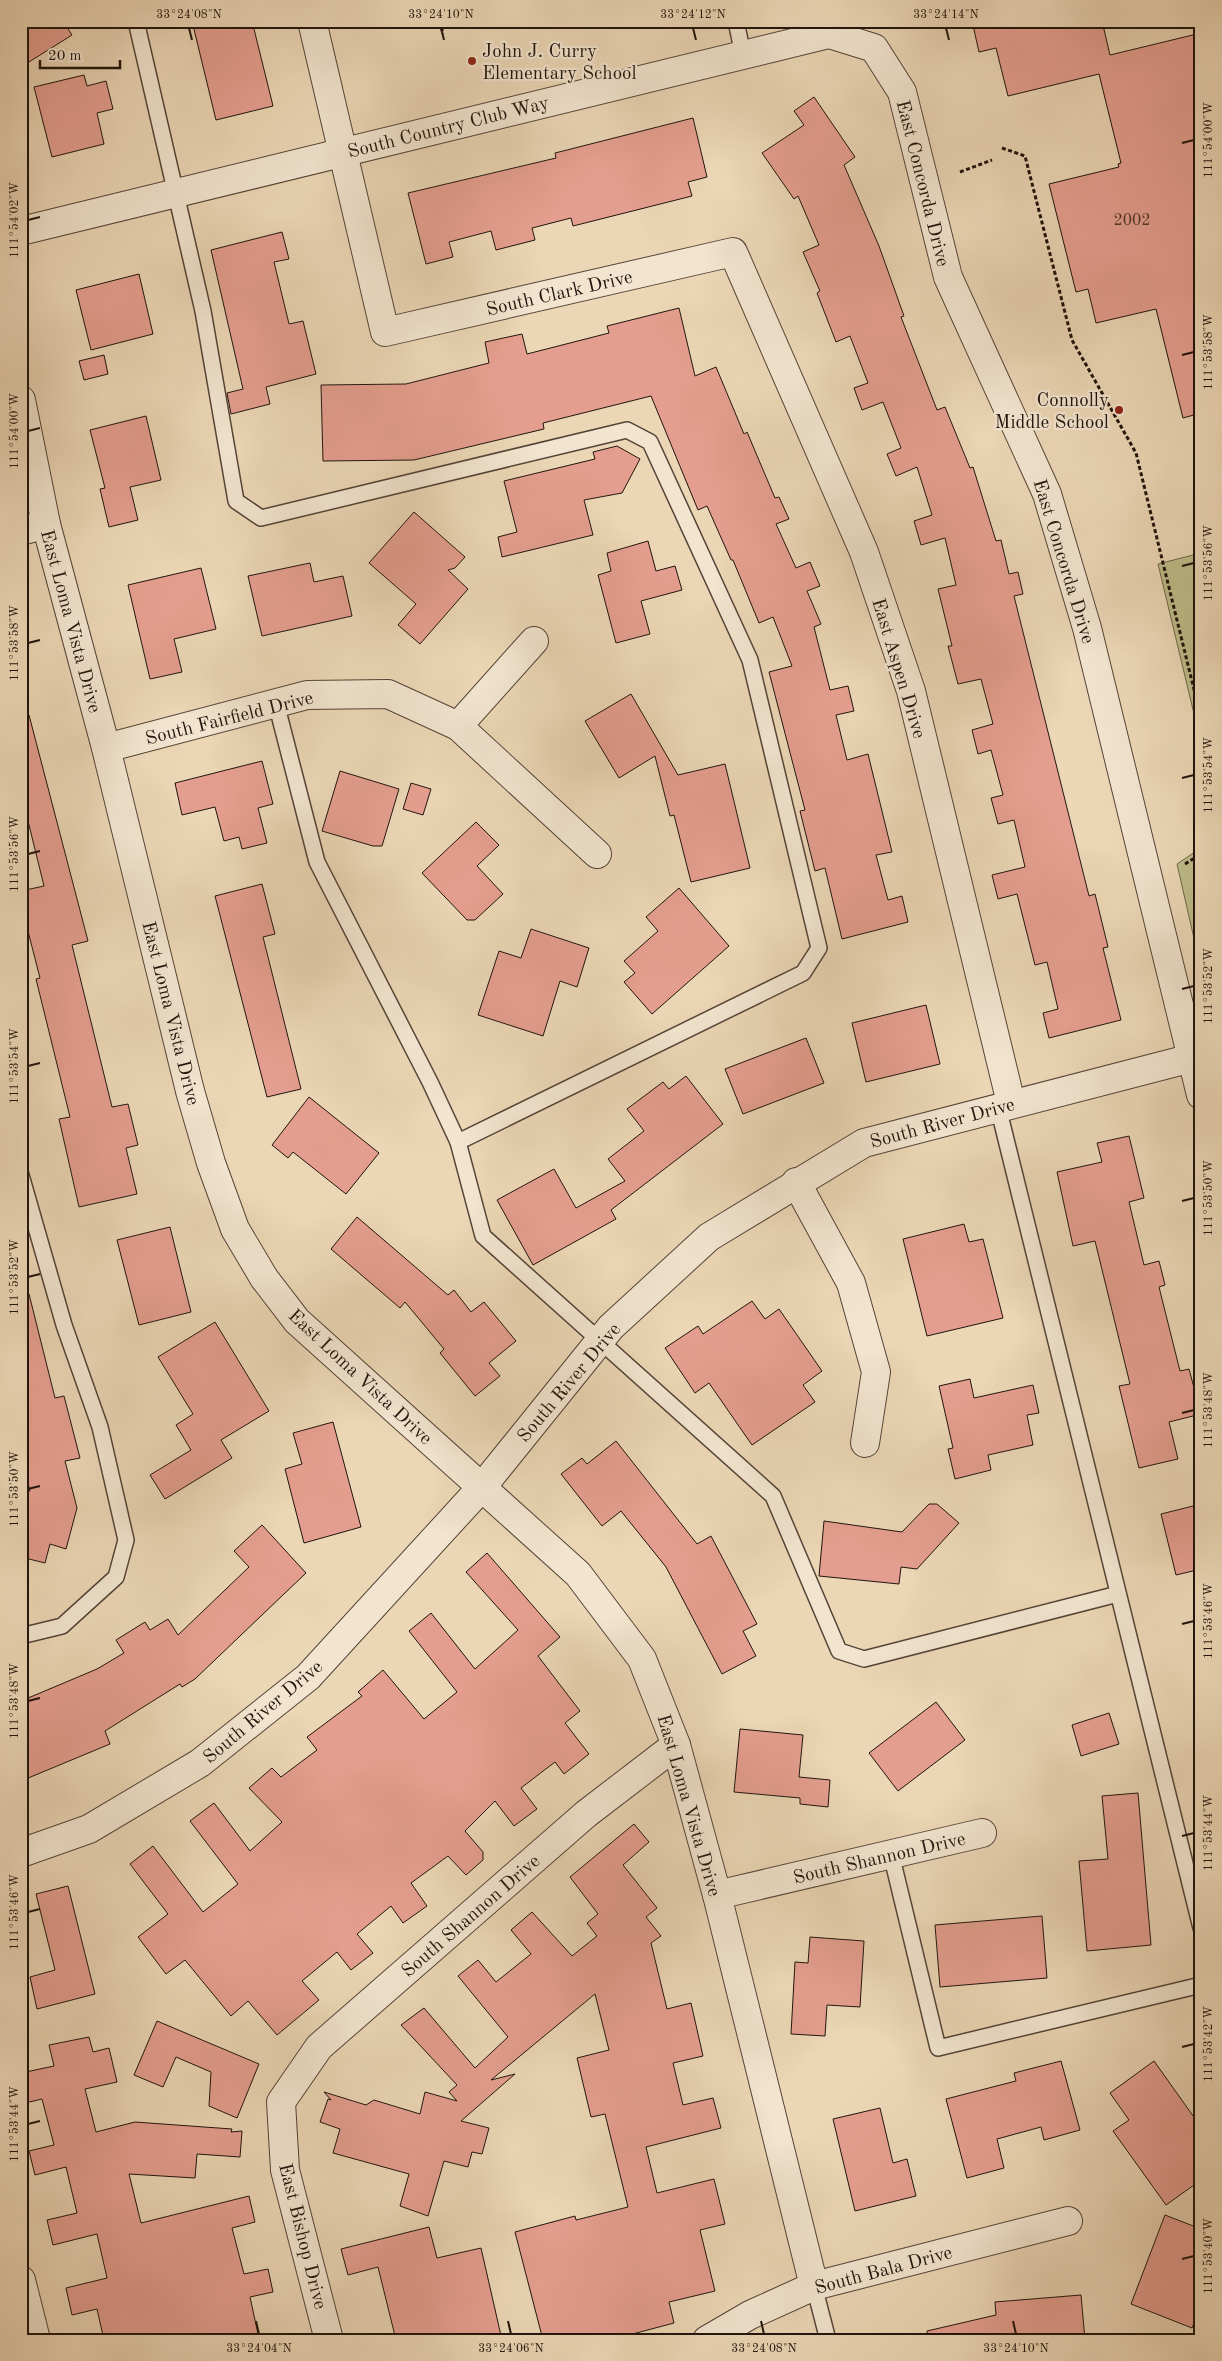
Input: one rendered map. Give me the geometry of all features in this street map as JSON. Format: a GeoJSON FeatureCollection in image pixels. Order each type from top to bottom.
{"type":"FeatureCollection","features":[{"type":"Feature","properties":{"kind":"street"},"geometry":{"type":"LineString","coordinates":[[312,21],[344,151]]}},
{"type":"Feature","properties":{"kind":"street","name":"South Country Club Way"},"geometry":{"type":"LineString","coordinates":[[21,231],[829,34],[874,48]]}},
{"type":"Feature","properties":{"kind":"street","name":"East Concorda Drive"},"geometry":{"type":"LineString","coordinates":[[874,48],[902,92],[948,277],[1047,494],[1087,628],[1196,1057],[1201,1095]]}},
{"type":"Feature","properties":{"kind":"street","name":"South Clark Drive"},"geometry":{"type":"LineString","coordinates":[[344,151],[385,332],[733,252]]}},
{"type":"Feature","properties":{"kind":"street","name":"East Aspen Drive"},"geometry":{"type":"LineString","coordinates":[[733,252],[864,552],[911,691],[1004,1105]]}},
{"type":"Feature","properties":{"kind":"street","name":"East Loma Vista Drive"},"geometry":{"type":"LineString","coordinates":[[21,400],[34,528],[106,748],[190,1091],[211,1163],[235,1229],[264,1278],[297,1321],[578,1574],[642,1659],[676,1745],[717,1895],[814,2286]]}},
{"type":"Feature","properties":{"kind":"street"},"geometry":{"type":"LineString","coordinates":[[458,726],[534,641]]}},
{"type":"Feature","properties":{"kind":"street","name":"South Fairfield Drive"},"geometry":{"type":"LineString","coordinates":[[106,748],[307,695],[388,694],[458,726],[597,854]]}},
{"type":"Feature","properties":{"kind":"street","name":"South River Drive"},"geometry":{"type":"LineString","coordinates":[[21,1853],[89,1829],[200,1763],[308,1677],[482,1486],[611,1327],[709,1237],[864,1142],[1196,1057]]}},
{"type":"Feature","properties":{"kind":"street"},"geometry":{"type":"LineString","coordinates":[[796,1182],[851,1283],[876,1372],[865,1443]]}},
{"type":"Feature","properties":{"kind":"street","name":"South Shannon Drive"},"geometry":{"type":"LineString","coordinates":[[281,2102],[319,2047],[586,1814],[676,1745]]}},
{"type":"Feature","properties":{"kind":"street","name":"South Shannon Drive"},"geometry":{"type":"LineString","coordinates":[[717,1895],[982,1833]]}},
{"type":"Feature","properties":{"kind":"street","name":"East Bishop Drive"},"geometry":{"type":"LineString","coordinates":[[281,2102],[285,2170],[329,2340]]}},
{"type":"Feature","properties":{"kind":"street","name":"South Bala Drive"},"geometry":{"type":"LineString","coordinates":[[707,2340],[750,2315],[814,2286],[1068,2221]]}},
{"type":"Feature","properties":{"kind":"street"},"geometry":{"type":"LineString","coordinates":[[21,2280],[36,2340]]}},
{"type":"Feature","properties":{"kind":"lane"},"geometry":{"type":"LineString","coordinates":[[136,21],[203,311],[236,501],[261,518],[627,430],[650,442],[750,660],[819,948],[804,973],[478,1134],[458,1142]]}},
{"type":"Feature","properties":{"kind":"lane"},"geometry":{"type":"LineString","coordinates":[[736,21],[743,55]]}},
{"type":"Feature","properties":{"kind":"lane"},"geometry":{"type":"LineString","coordinates":[[276,703],[317,862],[430,1082],[458,1142],[483,1236],[773,1496],[838,1650],[864,1659],[1118,1594]]}},
{"type":"Feature","properties":{"kind":"lane"},"geometry":{"type":"LineString","coordinates":[[1004,1105],[1118,1594],[1201,1928]]}},
{"type":"Feature","properties":{"kind":"lane"},"geometry":{"type":"LineString","coordinates":[[21,1175],[64,1324],[100,1427],[126,1540],[116,1577],[62,1626],[21,1636]]}},
{"type":"Feature","properties":{"kind":"lane"},"geometry":{"type":"LineString","coordinates":[[891,1854],[938,2048],[1201,1985]]}},
{"type":"Feature","properties":{"kind":"lane"},"geometry":{"type":"LineString","coordinates":[[814,2286],[828,2340]]}},
{"type":"Feature","properties":{"kind":"path"},"geometry":{"type":"LineString","coordinates":[[440,21],[443,34]]}},
{"type":"Feature","properties":{"kind":"path"},"geometry":{"type":"LineString","coordinates":[[1002,148],[1025,156],[1072,340],[1136,453],[1201,718]]}},
{"type":"Feature","properties":{"kind":"path"},"geometry":{"type":"LineString","coordinates":[[960,172],[992,160]]}},
{"type":"Feature","properties":{"kind":"path"},"geometry":{"type":"LineString","coordinates":[[1185,864],[1201,854]]}},
{"type":"Feature","properties":{"kind":"shaded area"},"geometry":{"type":"Polygon","coordinates":[[[1201,553],[1201,743],[1158,564],[1201,553]]]}},
{"type":"Feature","properties":{"kind":"shaded area"},"geometry":{"type":"Polygon","coordinates":[[[1201,848],[1201,969],[1177,864],[1201,848]]]}},
{"type":"Feature","properties":{"kind":"building"},"geometry":{"type":"Polygon","coordinates":[[[21,21],[63,21],[72,35],[21,67],[21,21]]]}},
{"type":"Feature","properties":{"kind":"building"},"geometry":{"type":"Polygon","coordinates":[[[192,21],[252,21],[273,106],[216,120],[192,21]]]}},
{"type":"Feature","properties":{"kind":"building"},"geometry":{"type":"Polygon","coordinates":[[[972,21],[1102,21],[1110,55],[1201,33],[1201,413],[1183,418],[1156,309],[1096,323],[1088,289],[1076,292],[1049,184],[1119,167],[1118,164],[1121,163],[1099,74],[1008,96],[996,48],[979,52],[972,21]]]}},
{"type":"Feature","properties":{"kind":"building"},"geometry":{"type":"Polygon","coordinates":[[[84,75],[87,86],[106,81],[113,109],[97,113],[104,144],[52,157],[34,87],[84,75]]]}},
{"type":"Feature","properties":{"kind":"building"},"geometry":{"type":"Polygon","coordinates":[[[814,97],[855,157],[844,165],[879,246],[904,316],[901,317],[937,410],[945,407],[970,468],[973,467],[996,541],[1001,540],[1009,574],[1018,572],[1023,594],[1014,596],[1089,896],[1095,894],[1108,947],[1103,948],[1121,1020],[1049,1038],[1043,1013],[1058,1009],[1047,962],[1035,965],[1017,894],[998,899],[992,875],[1025,867],[1014,820],[998,824],[991,798],[1003,795],[991,750],[978,754],[972,730],[993,724],[981,679],[958,684],[948,646],[952,646],[938,589],[956,585],[945,538],[921,545],[914,521],[932,515],[917,467],[896,476],[887,454],[901,448],[883,402],[862,410],[854,388],[868,383],[850,336],[836,342],[817,293],[820,291],[803,252],[819,245],[798,196],[794,199],[762,153],[804,125],[794,111],[814,97]]]}},
{"type":"Feature","properties":{"kind":"building"},"geometry":{"type":"Polygon","coordinates":[[[693,118],[707,177],[688,182],[692,196],[573,226],[571,218],[532,228],[535,240],[496,250],[491,231],[449,242],[453,257],[426,264],[408,193],[556,158],[555,153],[693,118]]]}},
{"type":"Feature","properties":{"kind":"building"},"geometry":{"type":"Polygon","coordinates":[[[282,232],[289,259],[274,262],[289,324],[303,321],[316,374],[266,387],[270,404],[231,414],[227,393],[243,389],[211,250],[282,232]]]}},
{"type":"Feature","properties":{"kind":"building"},"geometry":{"type":"Polygon","coordinates":[[[139,274],[153,334],[91,350],[76,290],[139,274]]]}},
{"type":"Feature","properties":{"kind":"building"},"geometry":{"type":"Polygon","coordinates":[[[679,308],[695,376],[716,367],[744,434],[747,432],[775,498],[779,497],[789,519],[776,524],[796,568],[810,562],[820,586],[807,591],[821,624],[814,627],[830,690],[848,686],[854,711],[836,715],[847,760],[868,754],[892,852],[876,855],[888,900],[902,896],[908,922],[842,939],[825,868],[815,871],[800,811],[805,810],[769,672],[792,666],[773,617],[759,623],[733,560],[731,560],[707,506],[698,510],[651,396],[543,423],[544,429],[414,460],[323,461],[321,385],[406,384],[489,363],[485,342],[522,334],[527,354],[609,333],[607,326],[679,308]]]}},
{"type":"Feature","properties":{"kind":"building"},"geometry":{"type":"Polygon","coordinates":[[[104,355],[108,374],[84,380],[79,361],[104,355]]]}},
{"type":"Feature","properties":{"kind":"building"},"geometry":{"type":"Polygon","coordinates":[[[146,416],[161,480],[130,487],[138,520],[109,527],[100,489],[105,488],[90,430],[146,416]]]}},
{"type":"Feature","properties":{"kind":"building"},"geometry":{"type":"Polygon","coordinates":[[[617,446],[640,459],[622,493],[584,500],[593,535],[502,557],[498,537],[517,532],[504,481],[595,459],[593,452],[617,446]]]}},
{"type":"Feature","properties":{"kind":"building"},"geometry":{"type":"Polygon","coordinates":[[[414,512],[465,557],[455,568],[448,570],[468,589],[420,644],[398,625],[416,604],[369,563],[414,512]]]}},
{"type":"Feature","properties":{"kind":"building"},"geometry":{"type":"Polygon","coordinates":[[[648,541],[656,571],[675,566],[682,590],[641,601],[650,634],[616,643],[598,575],[611,571],[607,553],[648,541]]]}},
{"type":"Feature","properties":{"kind":"building"},"geometry":{"type":"Polygon","coordinates":[[[310,563],[314,582],[343,576],[352,616],[262,636],[248,576],[310,563]]]}},
{"type":"Feature","properties":{"kind":"building"},"geometry":{"type":"Polygon","coordinates":[[[201,568],[216,629],[174,639],[182,672],[150,679],[128,585],[201,568]]]}},
{"type":"Feature","properties":{"kind":"building"},"geometry":{"type":"Polygon","coordinates":[[[631,694],[678,775],[725,764],[750,868],[691,882],[674,815],[670,816],[655,756],[619,778],[585,721],[631,694]]]}},
{"type":"Feature","properties":{"kind":"building"},"geometry":{"type":"Polygon","coordinates":[[[29,715],[88,941],[72,945],[112,1107],[128,1104],[138,1145],[126,1148],[137,1194],[79,1207],[59,1119],[70,1117],[36,979],[40,978],[21,904],[21,891],[44,886],[28,821],[21,823],[21,716],[29,715]]]}},
{"type":"Feature","properties":{"kind":"building"},"geometry":{"type":"Polygon","coordinates":[[[262,761],[273,804],[258,808],[267,843],[242,849],[239,837],[224,841],[215,807],[182,815],[175,783],[262,761]]]}},
{"type":"Feature","properties":{"kind":"building"},"geometry":{"type":"Polygon","coordinates":[[[340,771],[399,789],[382,846],[373,846],[322,831],[340,771]]]}},
{"type":"Feature","properties":{"kind":"building"},"geometry":{"type":"Polygon","coordinates":[[[411,783],[431,789],[423,815],[403,809],[411,783]]]}},
{"type":"Feature","properties":{"kind":"building"},"geometry":{"type":"Polygon","coordinates":[[[476,822],[499,845],[477,866],[503,894],[475,920],[467,920],[422,873],[476,822]]]}},
{"type":"Feature","properties":{"kind":"building"},"geometry":{"type":"Polygon","coordinates":[[[262,884],[275,934],[263,937],[301,1089],[267,1097],[215,896],[262,884]]]}},
{"type":"Feature","properties":{"kind":"building"},"geometry":{"type":"Polygon","coordinates":[[[679,888],[729,946],[652,1014],[624,982],[635,973],[624,961],[658,931],[646,917],[679,888]]]}},
{"type":"Feature","properties":{"kind":"building"},"geometry":{"type":"Polygon","coordinates":[[[531,929],[589,948],[577,987],[560,981],[543,1036],[478,1015],[499,951],[521,958],[531,929]]]}},
{"type":"Feature","properties":{"kind":"building"},"geometry":{"type":"Polygon","coordinates":[[[926,1005],[940,1064],[866,1082],[852,1023],[926,1005]]]}},
{"type":"Feature","properties":{"kind":"building"},"geometry":{"type":"Polygon","coordinates":[[[806,1038],[824,1083],[743,1114],[725,1069],[806,1038]]]}},
{"type":"Feature","properties":{"kind":"building"},"geometry":{"type":"Polygon","coordinates":[[[686,1076],[723,1124],[611,1210],[616,1219],[533,1265],[497,1200],[554,1169],[576,1208],[625,1181],[608,1159],[644,1131],[627,1109],[663,1082],[669,1089],[686,1076]]]}},
{"type":"Feature","properties":{"kind":"building"},"geometry":{"type":"Polygon","coordinates":[[[309,1097],[379,1153],[346,1194],[293,1152],[288,1158],[272,1145],[309,1097]]]}},
{"type":"Feature","properties":{"kind":"building"},"geometry":{"type":"Polygon","coordinates":[[[1129,1136],[1144,1198],[1129,1202],[1144,1265],[1159,1261],[1165,1285],[1159,1287],[1180,1371],[1189,1369],[1201,1414],[1169,1422],[1178,1459],[1139,1468],[1119,1386],[1130,1384],[1095,1241],[1073,1246],[1057,1172],[1102,1162],[1097,1143],[1129,1136]]]}},
{"type":"Feature","properties":{"kind":"building"},"geometry":{"type":"Polygon","coordinates":[[[357,1217],[448,1295],[454,1290],[471,1312],[484,1302],[516,1341],[489,1363],[500,1376],[475,1396],[440,1353],[444,1349],[405,1302],[400,1308],[331,1249],[357,1217]]]}},
{"type":"Feature","properties":{"kind":"building"},"geometry":{"type":"Polygon","coordinates":[[[964,1224],[969,1242],[983,1239],[1003,1318],[927,1336],[903,1239],[964,1224]]]}},
{"type":"Feature","properties":{"kind":"building"},"geometry":{"type":"Polygon","coordinates":[[[170,1227],[191,1312],[139,1325],[117,1240],[170,1227]]]}},
{"type":"Feature","properties":{"kind":"building"},"geometry":{"type":"Polygon","coordinates":[[[29,1294],[55,1398],[64,1396],[80,1458],[65,1461],[77,1508],[66,1549],[50,1544],[45,1563],[21,1557],[21,1489],[30,1491],[21,1457],[21,1295],[29,1294]]]}},
{"type":"Feature","properties":{"kind":"building"},"geometry":{"type":"Polygon","coordinates":[[[752,1301],[765,1319],[779,1309],[822,1371],[803,1385],[815,1402],[752,1445],[709,1383],[695,1393],[665,1348],[698,1326],[703,1334],[752,1301]]]}},
{"type":"Feature","properties":{"kind":"building"},"geometry":{"type":"Polygon","coordinates":[[[215,1322],[269,1411],[221,1440],[232,1458],[165,1499],[150,1475],[191,1450],[176,1425],[193,1414],[158,1357],[215,1322]]]}},
{"type":"Feature","properties":{"kind":"building"},"geometry":{"type":"Polygon","coordinates":[[[970,1379],[974,1398],[1033,1385],[1039,1413],[1027,1415],[1033,1445],[988,1455],[991,1470],[955,1479],[948,1449],[953,1448],[939,1386],[970,1379]]]}},
{"type":"Feature","properties":{"kind":"building"},"geometry":{"type":"Polygon","coordinates":[[[333,1422],[361,1527],[304,1543],[285,1469],[302,1464],[293,1433],[333,1422]]]}},
{"type":"Feature","properties":{"kind":"building"},"geometry":{"type":"Polygon","coordinates":[[[616,1441],[697,1544],[711,1536],[757,1624],[743,1631],[756,1656],[722,1674],[666,1567],[621,1511],[602,1526],[561,1474],[582,1458],[587,1464],[616,1441]]]}},
{"type":"Feature","properties":{"kind":"building"},"geometry":{"type":"Polygon","coordinates":[[[929,1504],[937,1504],[959,1523],[917,1569],[901,1567],[899,1584],[819,1576],[824,1521],[902,1532],[929,1504]]]}},
{"type":"Feature","properties":{"kind":"building"},"geometry":{"type":"Polygon","coordinates":[[[1201,1504],[1201,1569],[1176,1575],[1161,1514],[1201,1504]]]}},
{"type":"Feature","properties":{"kind":"building"},"geometry":{"type":"Polygon","coordinates":[[[262,1525],[306,1573],[195,1679],[182,1687],[180,1684],[105,1731],[110,1744],[21,1781],[21,1701],[97,1669],[124,1653],[116,1640],[145,1622],[150,1630],[168,1619],[178,1635],[249,1567],[234,1551],[262,1525]]]}},
{"type":"Feature","properties":{"kind":"building"},"geometry":{"type":"Polygon","coordinates":[[[487,1553],[560,1637],[538,1656],[580,1711],[565,1723],[589,1754],[564,1774],[555,1762],[521,1788],[537,1809],[514,1826],[495,1801],[465,1831],[483,1852],[483,1860],[466,1875],[448,1856],[411,1883],[427,1906],[403,1923],[391,1906],[357,1934],[373,1953],[351,1970],[337,1952],[302,1981],[319,2000],[277,2035],[248,2001],[231,2016],[185,1960],[166,1974],[138,1937],[168,1914],[130,1864],[153,1846],[203,1912],[238,1884],[190,1821],[214,1803],[250,1851],[282,1822],[249,1788],[272,1768],[281,1777],[317,1750],[307,1737],[362,1696],[358,1692],[383,1670],[424,1719],[457,1692],[409,1631],[431,1613],[475,1669],[518,1630],[466,1572],[487,1553]]]}},
{"type":"Feature","properties":{"kind":"building"},"geometry":{"type":"Polygon","coordinates":[[[936,1702],[965,1740],[898,1791],[869,1753],[936,1702]]]}},
{"type":"Feature","properties":{"kind":"building"},"geometry":{"type":"Polygon","coordinates":[[[1109,1713],[1119,1744],[1081,1756],[1072,1725],[1109,1713]]]}},
{"type":"Feature","properties":{"kind":"building"},"geometry":{"type":"Polygon","coordinates":[[[740,1729],[803,1735],[799,1777],[830,1780],[828,1807],[800,1804],[800,1798],[734,1792],[740,1729]]]}},
{"type":"Feature","properties":{"kind":"building"},"geometry":{"type":"Polygon","coordinates":[[[1138,1793],[1151,1945],[1087,1951],[1079,1861],[1108,1859],[1102,1796],[1138,1793]]]}},
{"type":"Feature","properties":{"kind":"building"},"geometry":{"type":"Polygon","coordinates":[[[634,1824],[649,1842],[623,1865],[657,1908],[646,1917],[661,1936],[651,1943],[667,2009],[691,2003],[703,2056],[673,2063],[683,2105],[713,2098],[721,2128],[646,2147],[657,2193],[714,2179],[725,2224],[700,2230],[715,2291],[669,2302],[674,2323],[610,2340],[543,2340],[515,2232],[575,2216],[576,2220],[628,2207],[605,2114],[591,2117],[577,2058],[609,2050],[595,1994],[491,2080],[515,2074],[461,2121],[489,2128],[482,2154],[472,2152],[468,2167],[444,2161],[428,2216],[400,2206],[409,2174],[333,2153],[340,2129],[320,2122],[328,2099],[331,2100],[324,2092],[366,2105],[374,2100],[420,2114],[425,2092],[457,2101],[449,2092],[457,2085],[401,2025],[424,2008],[475,2068],[508,2037],[458,1976],[478,1960],[496,1982],[531,1954],[511,1930],[532,1912],[572,1956],[597,1936],[587,1923],[598,1914],[570,1877],[634,1824]]]}},
{"type":"Feature","properties":{"kind":"building"},"geometry":{"type":"Polygon","coordinates":[[[68,1886],[95,1994],[37,2009],[30,1977],[55,1970],[36,1894],[68,1886]]]}},
{"type":"Feature","properties":{"kind":"building"},"geometry":{"type":"Polygon","coordinates":[[[1042,1916],[1047,1978],[940,1987],[935,1925],[1042,1916]]]}},
{"type":"Feature","properties":{"kind":"building"},"geometry":{"type":"Polygon","coordinates":[[[810,1937],[864,1941],[860,2007],[827,2005],[825,2036],[791,2034],[795,1962],[808,1963],[810,1937]]]}},
{"type":"Feature","properties":{"kind":"building"},"geometry":{"type":"Polygon","coordinates":[[[157,2021],[259,2064],[237,2118],[209,2106],[211,2072],[176,2057],[163,2087],[134,2075],[157,2021]]]}},
{"type":"Feature","properties":{"kind":"building"},"geometry":{"type":"Polygon","coordinates":[[[89,2037],[93,2052],[109,2048],[117,2082],[85,2089],[96,2132],[135,2122],[232,2129],[231,2132],[242,2131],[240,2157],[197,2154],[195,2178],[129,2174],[141,2223],[249,2196],[255,2222],[232,2228],[244,2274],[268,2269],[273,2292],[250,2297],[258,2334],[232,2340],[104,2340],[97,2309],[72,2315],[66,2288],[107,2278],[97,2234],[53,2245],[47,2220],[77,2213],[66,2167],[35,2175],[29,2151],[54,2145],[42,2099],[21,2104],[21,2073],[54,2066],[49,2045],[89,2037]]]}},
{"type":"Feature","properties":{"kind":"building"},"geometry":{"type":"Polygon","coordinates":[[[1061,2061],[1080,2130],[1044,2140],[1041,2127],[997,2139],[1004,2168],[967,2178],[946,2099],[1016,2081],[1014,2073],[1061,2061]]]}},
{"type":"Feature","properties":{"kind":"building"},"geometry":{"type":"Polygon","coordinates":[[[1154,2061],[1201,2127],[1201,2180],[1166,2205],[1113,2131],[1129,2120],[1110,2093],[1154,2061]]]}},
{"type":"Feature","properties":{"kind":"building"},"geometry":{"type":"Polygon","coordinates":[[[880,2108],[893,2163],[907,2159],[916,2196],[855,2211],[833,2119],[880,2108]]]}},
{"type":"Feature","properties":{"kind":"building"},"geometry":{"type":"Polygon","coordinates":[[[1165,2215],[1201,2229],[1201,2304],[1192,2328],[1131,2304],[1165,2215]]]}},
{"type":"Feature","properties":{"kind":"building"},"geometry":{"type":"Polygon","coordinates":[[[429,2227],[437,2258],[481,2248],[502,2340],[396,2340],[378,2267],[348,2275],[341,2249],[429,2227]]]}},
{"type":"Feature","properties":{"kind":"building"},"geometry":{"type":"Polygon","coordinates":[[[1081,2295],[1085,2340],[928,2340],[927,2331],[996,2315],[995,2302],[1081,2295]]]}},
{"type":"Feature","properties":{"kind":"place","name":"John J. Curry Elementary School"},"geometry":{"type":"Point","coordinates":[472,61]}},
{"type":"Feature","properties":{"kind":"place","name":"Connolly Middle School"},"geometry":{"type":"Point","coordinates":[1119,410]}}]}
